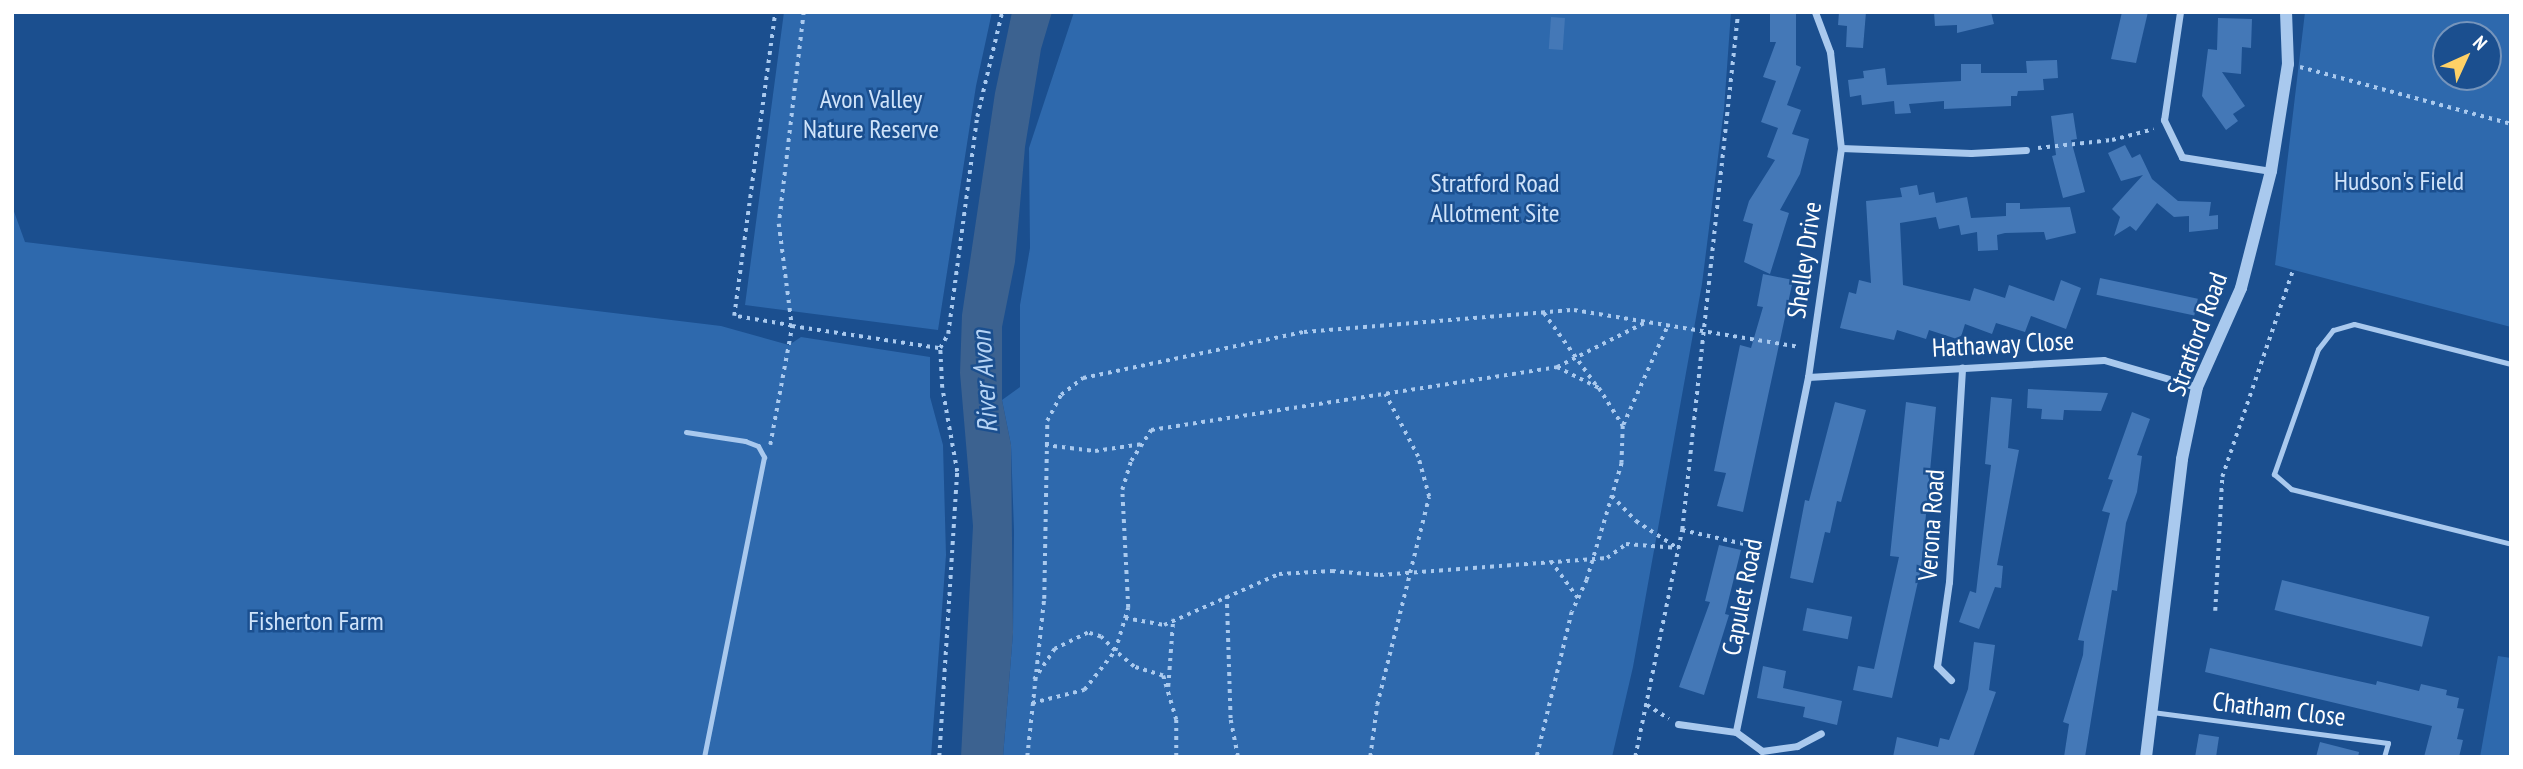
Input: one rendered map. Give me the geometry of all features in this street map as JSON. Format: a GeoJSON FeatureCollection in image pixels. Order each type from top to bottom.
{"type":"FeatureCollection","features":[{"type":"Feature","properties":{"kind":"street","name":"Shelley Drive"},"geometry":{"type":"LineString","coordinates":[[1808,377],[1841,148],[1830,52],[1815,12]]}},
{"type":"Feature","properties":{"kind":"street"},"geometry":{"type":"LineString","coordinates":[[2180,12],[2167,125],[2182,157],[2270,171]]}},
{"type":"Feature","properties":{"kind":"street","name":"Stratford Road"},"geometry":{"type":"LineString","coordinates":[[2146,757],[2182,459],[2197,387],[2241,288],[2270,171],[2288,64],[2286,12]]}},
{"type":"Feature","properties":{"kind":"street"},"geometry":{"type":"LineString","coordinates":[[1841,148],[1971,153],[2026,150]]}},
{"type":"Feature","properties":{"kind":"street","name":"Hathaway Close"},"geometry":{"type":"LineString","coordinates":[[1808,377],[2104,360],[2197,387]]}},
{"type":"Feature","properties":{"kind":"street","name":"Verona Road"},"geometry":{"type":"LineString","coordinates":[[1951,681],[1937,666],[1949,582],[1962,367]]}},
{"type":"Feature","properties":{"kind":"street","name":"Capulet Road"},"geometry":{"type":"LineString","coordinates":[[1736,732],[1808,377]]}},
{"type":"Feature","properties":{"kind":"street"},"geometry":{"type":"LineString","coordinates":[[1678,724],[1736,732],[1762,751],[1797,746],[1821,733]]}},
{"type":"Feature","properties":{"kind":"lane"},"geometry":{"type":"LineString","coordinates":[[2511,364],[2354,324],[2333,330],[2318,349],[2274,474],[2291,489],[2511,544]]}},
{"type":"Feature","properties":{"kind":"lane"},"geometry":{"type":"LineString","coordinates":[[686,432],[745,441],[758,446],[764,457],[704,757]]}},
{"type":"Feature","properties":{"kind":"lane","name":"Chatham Close"},"geometry":{"type":"LineString","coordinates":[[2152,712],[2388,743],[2384,757]]}},
{"type":"Feature","properties":{"kind":"path"},"geometry":{"type":"LineString","coordinates":[[775,12],[734,316],[940,348]]}},
{"type":"Feature","properties":{"kind":"path"},"geometry":{"type":"LineString","coordinates":[[768,455],[792,326],[779,224],[804,12]]}},
{"type":"Feature","properties":{"kind":"path"},"geometry":{"type":"LineString","coordinates":[[939,757],[957,472],[942,388],[940,348],[948,334],[977,117],[1002,12]]}},
{"type":"Feature","properties":{"kind":"path"},"geometry":{"type":"LineString","coordinates":[[1635,757],[1682,530],[1738,12]]}},
{"type":"Feature","properties":{"kind":"path"},"geometry":{"type":"LineString","coordinates":[[2288,64],[2511,124]]}},
{"type":"Feature","properties":{"kind":"path"},"geometry":{"type":"LineString","coordinates":[[2026,150],[2112,140],[2167,125]]}},
{"type":"Feature","properties":{"kind":"path"},"geometry":{"type":"LineString","coordinates":[[2215,611],[2222,477],[2293,270]]}},
{"type":"Feature","properties":{"kind":"path"},"geometry":{"type":"LineString","coordinates":[[1027,757],[1033,681],[1044,599],[1045,445],[1052,406],[1071,386],[1100,371],[1219,352],[1304,332],[1574,310],[1812,349]]}},
{"type":"Feature","properties":{"kind":"path"},"geometry":{"type":"LineString","coordinates":[[1544,313],[1599,388],[1623,426]]}},
{"type":"Feature","properties":{"kind":"path"},"geometry":{"type":"LineString","coordinates":[[1032,703],[1084,690],[1115,651],[1125,618],[1122,490],[1151,430],[1557,367],[1647,321]]}},
{"type":"Feature","properties":{"kind":"path"},"geometry":{"type":"LineString","coordinates":[[1538,757],[1558,660],[1594,558],[1622,463],[1623,426],[1668,325]]}},
{"type":"Feature","properties":{"kind":"path"},"geometry":{"type":"LineString","coordinates":[[1557,367],[1599,388]]}},
{"type":"Feature","properties":{"kind":"path"},"geometry":{"type":"LineString","coordinates":[[1370,757],[1407,573],[1429,497],[1418,457],[1385,393]]}},
{"type":"Feature","properties":{"kind":"path"},"geometry":{"type":"LineString","coordinates":[[1045,445],[1095,451],[1142,444]]}},
{"type":"Feature","properties":{"kind":"path"},"geometry":{"type":"LineString","coordinates":[[1612,496],[1636,521],[1678,548]]}},
{"type":"Feature","properties":{"kind":"path"},"geometry":{"type":"LineString","coordinates":[[1682,530],[1773,550]]}},
{"type":"Feature","properties":{"kind":"path"},"geometry":{"type":"LineString","coordinates":[[1125,618],[1164,625],[1279,574],[1407,573],[1607,558],[1626,544],[1678,548]]}},
{"type":"Feature","properties":{"kind":"path"},"geometry":{"type":"LineString","coordinates":[[1551,561],[1578,598]]}},
{"type":"Feature","properties":{"kind":"path"},"geometry":{"type":"LineString","coordinates":[[1227,596],[1231,720],[1238,757]]}},
{"type":"Feature","properties":{"kind":"path"},"geometry":{"type":"LineString","coordinates":[[1167,691],[1173,619]]}},
{"type":"Feature","properties":{"kind":"path"},"geometry":{"type":"LineString","coordinates":[[1033,681],[1055,649],[1088,634],[1101,637],[1134,667],[1163,676],[1175,720],[1175,757]]}},
{"type":"Feature","properties":{"kind":"path"},"geometry":{"type":"LineString","coordinates":[[1647,705],[1678,724]]}},
{"type":"Feature","properties":{"kind":"green space","name":"Avon Valley Nature Reserve"},"geometry":{"type":"Polygon","coordinates":[[[784,12],[992,12],[976,86],[938,330],[745,305],[784,12]]]}},
{"type":"Feature","properties":{"kind":"green space","name":"Stratford Road Allotment Site"},"geometry":{"type":"Polygon","coordinates":[[[1074,12],[1731,12],[1724,109],[1702,284],[1633,667],[1612,757],[1003,757],[1013,633],[1014,531],[1011,445],[1002,400],[1020,387],[1020,305],[1030,248],[1029,148],[1074,12]]]}},
{"type":"Feature","properties":{"kind":"green space","name":"Hudson's Field"},"geometry":{"type":"Polygon","coordinates":[[[2305,12],[2511,12],[2511,327],[2275,265],[2305,12]]]}},
{"type":"Feature","properties":{"kind":"green space","name":"Fisherton Farm"},"geometry":{"type":"Polygon","coordinates":[[[12,206],[25,242],[721,326],[789,345],[801,337],[930,357],[930,397],[943,445],[946,555],[931,757],[12,757],[12,206]]]}},
{"type":"Feature","properties":{"kind":"green space"},"geometry":{"type":"Polygon","coordinates":[[[2498,656],[2511,658],[2511,757],[2480,757],[2498,656]]]}},
{"type":"Feature","properties":{"kind":"water","name":"River Avon"},"geometry":{"type":"Polygon","coordinates":[[[1012,12],[1052,12],[1041,49],[1025,147],[1015,262],[1002,327],[1002,400],[1011,445],[1013,633],[1003,757],[961,757],[973,526],[960,373],[962,315],[995,93],[1012,12]]]}},
{"type":"Feature","properties":{"kind":"building"},"geometry":{"type":"Polygon","coordinates":[[[1839,12],[1866,12],[1863,48],[1846,47],[1847,26],[1838,25],[1839,12]]]}},
{"type":"Feature","properties":{"kind":"building"},"geometry":{"type":"Polygon","coordinates":[[[1934,12],[1991,12],[1994,24],[1957,33],[1957,25],[1935,26],[1934,12]]]}},
{"type":"Feature","properties":{"kind":"building"},"geometry":{"type":"Polygon","coordinates":[[[2122,12],[2148,12],[2136,63],[2111,59],[2122,12]]]}},
{"type":"Feature","properties":{"kind":"building"},"geometry":{"type":"Polygon","coordinates":[[[1770,13],[1796,13],[1796,65],[1801,67],[1787,105],[1801,110],[1792,134],[1809,139],[1800,174],[1780,210],[1789,213],[1770,274],[1744,262],[1753,224],[1743,221],[1749,201],[1775,160],[1767,157],[1778,128],[1761,122],[1776,81],[1763,77],[1776,42],[1770,42],[1770,13]]]}},
{"type":"Feature","properties":{"kind":"building"},"geometry":{"type":"Polygon","coordinates":[[[1551,17],[1565,18],[1563,50],[1549,49],[1551,17]]]}},
{"type":"Feature","properties":{"kind":"building"},"geometry":{"type":"Polygon","coordinates":[[[2218,18],[2252,19],[2251,48],[2242,47],[2241,74],[2222,72],[2245,106],[2233,114],[2238,121],[2226,130],[2202,96],[2208,49],[2217,50],[2218,18]]]}},
{"type":"Feature","properties":{"kind":"building"},"geometry":{"type":"Polygon","coordinates":[[[2057,60],[2058,78],[2043,79],[2044,90],[2018,91],[2017,96],[2011,96],[2011,106],[1944,109],[1944,101],[1909,104],[1911,113],[1895,114],[1894,101],[1862,105],[1861,95],[1850,97],[1848,80],[1864,78],[1863,71],[1885,68],[1887,85],[1961,81],[1961,64],[1981,64],[1981,73],[2027,73],[2026,61],[2057,60]]]}},
{"type":"Feature","properties":{"kind":"building"},"geometry":{"type":"Polygon","coordinates":[[[2073,113],[2077,139],[2071,140],[2085,192],[2063,198],[2052,156],[2056,155],[2051,116],[2073,113]]]}},
{"type":"Feature","properties":{"kind":"building"},"geometry":{"type":"Polygon","coordinates":[[[2125,145],[2132,158],[2140,154],[2152,179],[2178,201],[2211,202],[2209,216],[2218,215],[2218,229],[2189,232],[2189,216],[2174,217],[2157,203],[2136,231],[2130,226],[2114,236],[2120,217],[2112,209],[2143,175],[2121,181],[2108,153],[2125,145]]]}},
{"type":"Feature","properties":{"kind":"building"},"geometry":{"type":"Polygon","coordinates":[[[1917,185],[1919,195],[1934,192],[1936,203],[1967,197],[1971,218],[2006,216],[2006,203],[2020,203],[2020,209],[2070,207],[2076,233],[2046,240],[2044,232],[2005,233],[1997,235],[1998,250],[1978,251],[1977,232],[1961,235],[1959,225],[1939,229],[1936,217],[1900,223],[1903,285],[1970,301],[1974,288],[2005,298],[2009,285],[2054,301],[2061,280],[2081,288],[2066,329],[2031,316],[2025,332],[1996,323],[1992,334],[1965,324],[1960,340],[1929,330],[1926,339],[1897,330],[1894,340],[1840,328],[1849,292],[1856,294],[1859,280],[1871,283],[1866,201],[1902,197],[1900,188],[1917,185]]]}},
{"type":"Feature","properties":{"kind":"building"},"geometry":{"type":"Polygon","coordinates":[[[1763,274],[1793,280],[1743,512],[1717,506],[1726,473],[1714,471],[1740,345],[1751,348],[1763,307],[1757,306],[1763,274]]]}},
{"type":"Feature","properties":{"kind":"building"},"geometry":{"type":"Polygon","coordinates":[[[2100,278],[2198,299],[2194,315],[2096,295],[2100,278]]]}},
{"type":"Feature","properties":{"kind":"building"},"geometry":{"type":"Polygon","coordinates":[[[2028,389],[2108,393],[2101,411],[2064,410],[2063,420],[2041,419],[2042,409],[2027,408],[2028,389]]]}},
{"type":"Feature","properties":{"kind":"building"},"geometry":{"type":"Polygon","coordinates":[[[1991,397],[2012,399],[2008,448],[2019,450],[1997,565],[2003,566],[2001,588],[1995,587],[1979,629],[1959,622],[1970,591],[1976,593],[1991,465],[1985,464],[1991,397]]]}},
{"type":"Feature","properties":{"kind":"building"},"geometry":{"type":"Polygon","coordinates":[[[1835,402],[1866,410],[1841,502],[1837,501],[1830,533],[1825,532],[1813,583],[1790,578],[1805,500],[1809,501],[1835,402]]]}},
{"type":"Feature","properties":{"kind":"building"},"geometry":{"type":"Polygon","coordinates":[[[1906,402],[1936,407],[1921,568],[1892,698],[1853,690],[1858,666],[1874,669],[1899,557],[1890,556],[1906,402]]]}},
{"type":"Feature","properties":{"kind":"building"},"geometry":{"type":"Polygon","coordinates":[[[2132,412],[2150,419],[2137,455],[2142,456],[2137,492],[2126,523],[2117,591],[2112,590],[2085,757],[2064,757],[2069,724],[2063,722],[2083,655],[2084,641],[2078,640],[2110,513],[2102,511],[2113,480],[2108,479],[2132,412]]]}},
{"type":"Feature","properties":{"kind":"building"},"geometry":{"type":"Polygon","coordinates":[[[1719,545],[1741,550],[1725,614],[1729,615],[1704,695],[1679,687],[1710,602],[1705,601],[1719,545]]]}},
{"type":"Feature","properties":{"kind":"building"},"geometry":{"type":"Polygon","coordinates":[[[2282,580],[2429,617],[2422,647],[2275,610],[2282,580]]]}},
{"type":"Feature","properties":{"kind":"building"},"geometry":{"type":"Polygon","coordinates":[[[1807,608],[1852,617],[1848,639],[1803,631],[1807,608]]]}},
{"type":"Feature","properties":{"kind":"building"},"geometry":{"type":"Polygon","coordinates":[[[1974,642],[1995,645],[1989,690],[1996,692],[1973,757],[1893,757],[1897,737],[1938,747],[1940,738],[1949,740],[1968,689],[1974,642]]]}},
{"type":"Feature","properties":{"kind":"building"},"geometry":{"type":"Polygon","coordinates":[[[2210,648],[2376,685],[2377,681],[2419,691],[2421,684],[2447,690],[2446,695],[2459,698],[2457,708],[2464,709],[2457,739],[2463,740],[2459,757],[2424,757],[2432,726],[2205,672],[2210,648]]]}},
{"type":"Feature","properties":{"kind":"building"},"geometry":{"type":"Polygon","coordinates":[[[1763,666],[1786,671],[1783,688],[1842,701],[1837,725],[1803,717],[1805,707],[1757,698],[1763,666]]]}},
{"type":"Feature","properties":{"kind":"building"},"geometry":{"type":"Polygon","coordinates":[[[2199,734],[2219,737],[2216,757],[2195,757],[2199,734]]]}},
{"type":"Feature","properties":{"kind":"building"},"geometry":{"type":"Polygon","coordinates":[[[2320,742],[2359,752],[2358,757],[2316,757],[2320,742]]]}}]}
